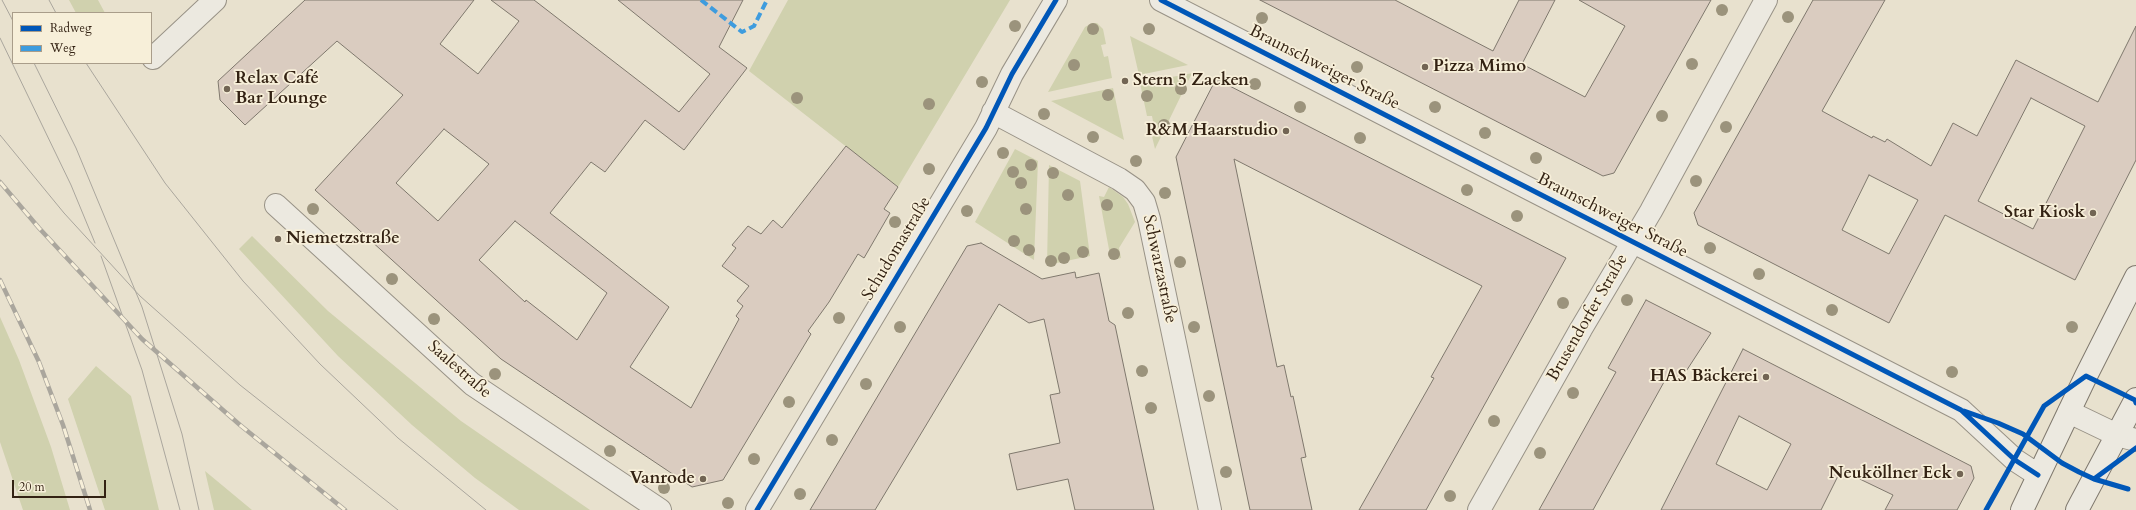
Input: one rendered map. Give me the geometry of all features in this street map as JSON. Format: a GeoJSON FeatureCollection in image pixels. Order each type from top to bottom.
{"type":"FeatureCollection","features":[{"type":"Feature","properties":{"kind":"street"},"geometry":{"type":"LineString","coordinates":[[153,58],[215,0]]}},
{"type":"Feature","properties":{"kind":"street","name":"Schudomastraße"},"geometry":{"type":"LineString","coordinates":[[757,510],[986,128],[1012,74],[1056,0]]}},
{"type":"Feature","properties":{"kind":"street","name":"Braunschweiger Straße"},"geometry":{"type":"LineString","coordinates":[[1160,0],[1961,410],[2015,460],[2038,475]]}},
{"type":"Feature","properties":{"kind":"street","name":"Brusendorfer Straße"},"geometry":{"type":"LineString","coordinates":[[1479,510],[1632,241],[1766,0]]}},
{"type":"Feature","properties":{"kind":"street","name":"Schwarzastraße"},"geometry":{"type":"LineString","coordinates":[[993,112],[1119,179],[1135,190],[1144,202],[1210,510]]}},
{"type":"Feature","properties":{"kind":"street","name":"Saalestraße"},"geometry":{"type":"LineString","coordinates":[[276,205],[472,384],[660,510]]}},
{"type":"Feature","properties":{"kind":"street"},"geometry":{"type":"LineString","coordinates":[[2022,510],[2136,277]]}},
{"type":"Feature","properties":{"kind":"street"},"geometry":{"type":"LineString","coordinates":[[2077,510],[2126,438],[2136,399]]}},
{"type":"Feature","properties":{"kind":"street"},"geometry":{"type":"LineString","coordinates":[[2069,412],[2126,438]]}},
{"type":"Feature","properties":{"kind":"green space"},"geometry":{"type":"Polygon","coordinates":[[[69,0],[98,0],[104,12],[75,12],[69,0]]]}},
{"type":"Feature","properties":{"kind":"green space"},"geometry":{"type":"Polygon","coordinates":[[[788,0],[1010,0],[898,187],[749,71],[788,0]]]}},
{"type":"Feature","properties":{"kind":"green space"},"geometry":{"type":"Polygon","coordinates":[[[1092,23],[1097,23],[1103,29],[1106,44],[1101,45],[1104,57],[1108,56],[1112,78],[1048,92],[1085,27],[1092,23]]]}},
{"type":"Feature","properties":{"kind":"green space"},"geometry":{"type":"Polygon","coordinates":[[[1130,36],[1188,65],[1139,75],[1130,36]]]}},
{"type":"Feature","properties":{"kind":"green space"},"geometry":{"type":"Polygon","coordinates":[[[1192,73],[1155,149],[1150,128],[1154,126],[1152,116],[1147,116],[1140,83],[1192,73]]]}},
{"type":"Feature","properties":{"kind":"green space"},"geometry":{"type":"Polygon","coordinates":[[[1113,88],[1124,140],[1051,101],[1113,88]]]}},
{"type":"Feature","properties":{"kind":"green space"},"geometry":{"type":"Polygon","coordinates":[[[1015,149],[1038,161],[1034,260],[975,222],[1015,149]]]}},
{"type":"Feature","properties":{"kind":"green space"},"geometry":{"type":"Polygon","coordinates":[[[1049,165],[1080,181],[1090,256],[1047,265],[1049,165]]]}},
{"type":"Feature","properties":{"kind":"green space"},"geometry":{"type":"Polygon","coordinates":[[[1109,187],[1123,197],[1128,204],[1135,222],[1119,248],[1121,258],[1111,260],[1099,196],[1104,197],[1109,187]]]}},
{"type":"Feature","properties":{"kind":"green space"},"geometry":{"type":"Polygon","coordinates":[[[252,236],[328,311],[461,421],[590,510],[519,510],[475,478],[412,425],[338,356],[239,249],[252,236]]]}},
{"type":"Feature","properties":{"kind":"green space"},"geometry":{"type":"Polygon","coordinates":[[[0,317],[19,360],[51,447],[70,510],[23,510],[0,442],[0,317]]]}},
{"type":"Feature","properties":{"kind":"green space"},"geometry":{"type":"Polygon","coordinates":[[[96,366],[131,396],[159,510],[105,510],[68,399],[96,366]]]}},
{"type":"Feature","properties":{"kind":"green space"},"geometry":{"type":"Polygon","coordinates":[[[205,471],[252,510],[214,510],[205,471]]]}},
{"type":"Feature","properties":{"kind":"building"},"geometry":{"type":"Polygon","coordinates":[[[305,0],[474,0],[440,44],[478,74],[519,21],[491,0],[534,0],[679,112],[710,74],[618,0],[743,0],[719,47],[747,68],[684,150],[645,120],[605,172],[591,162],[550,213],[669,307],[630,367],[691,408],[739,319],[736,316],[743,306],[737,301],[749,286],[722,266],[736,248],[732,245],[748,226],[761,234],[773,220],[782,228],[846,146],[898,187],[884,209],[890,213],[864,258],[858,254],[829,302],[808,331],[811,334],[723,480],[692,487],[501,359],[315,190],[403,95],[337,41],[245,125],[220,100],[218,81],[305,0]],[[444,129],[396,183],[438,221],[489,164],[444,129]],[[515,221],[479,260],[525,302],[526,300],[577,340],[607,293],[515,221]]]}},
{"type":"Feature","properties":{"kind":"building"},"geometry":{"type":"Polygon","coordinates":[[[1260,0],[1395,0],[1493,51],[1519,0],[1555,0],[1522,64],[1585,97],[1625,26],[1579,0],[1711,0],[1614,173],[1603,176],[1260,0]]]}},
{"type":"Feature","properties":{"kind":"building"},"geometry":{"type":"Polygon","coordinates":[[[1813,0],[1885,0],[1822,111],[1872,138],[1873,136],[1885,142],[1887,139],[1931,166],[1953,123],[1977,136],[2016,60],[2098,102],[2136,26],[2136,160],[2075,280],[1945,215],[1889,323],[1698,225],[1694,213],[1813,0]],[[2031,98],[1978,201],[2033,229],[2085,126],[2031,98]],[[1869,175],[1842,230],[1889,254],[1918,200],[1869,175]]]}},
{"type":"Feature","properties":{"kind":"building"},"geometry":{"type":"Polygon","coordinates":[[[1216,79],[1566,258],[1426,510],[1359,510],[1434,378],[1431,377],[1482,286],[1234,159],[1277,367],[1284,365],[1291,397],[1293,396],[1306,457],[1301,458],[1312,510],[1250,510],[1176,157],[1216,79]]]}},
{"type":"Feature","properties":{"kind":"building"},"geometry":{"type":"Polygon","coordinates":[[[981,243],[1042,279],[1075,272],[1076,278],[1099,273],[1109,321],[1115,325],[1154,510],[1075,510],[1068,479],[1017,490],[1009,454],[1060,443],[1050,395],[1060,393],[1044,319],[1029,323],[999,304],[875,510],[810,510],[967,246],[981,243]]]}},
{"type":"Feature","properties":{"kind":"building"},"geometry":{"type":"Polygon","coordinates":[[[1646,300],[1711,333],[1681,379],[1669,373],[1593,510],[1539,510],[1616,372],[1608,368],[1646,300]]]}},
{"type":"Feature","properties":{"kind":"building"},"geometry":{"type":"Polygon","coordinates":[[[1743,349],[1971,466],[1974,478],[1957,510],[1885,510],[1893,495],[1841,470],[1821,510],[1661,510],[1743,349]],[[1739,416],[1716,464],[1767,490],[1791,444],[1739,416]]]}},
{"type":"Feature","properties":{"kind":"tram line"},"geometry":{"type":"LineString","coordinates":[[2,0],[12,19]]}},
{"type":"Feature","properties":{"kind":"tram line"},"geometry":{"type":"LineString","coordinates":[[49,0],[55,12]]}},
{"type":"Feature","properties":{"kind":"tram line"},"geometry":{"type":"LineString","coordinates":[[0,38],[12,63]]}},
{"type":"Feature","properties":{"kind":"tram line"},"geometry":{"type":"LineString","coordinates":[[13,64],[71,185],[95,243]]}},
{"type":"Feature","properties":{"kind":"tram line"},"geometry":{"type":"LineString","coordinates":[[34,64],[76,148],[142,307],[182,434],[199,510]]}},
{"type":"Feature","properties":{"kind":"tram line"},"geometry":{"type":"LineString","coordinates":[[87,64],[165,183],[243,281],[320,364],[398,438],[486,510]]}},
{"type":"Feature","properties":{"kind":"tram line"},"geometry":{"type":"LineString","coordinates":[[0,135],[64,213],[140,296],[240,385],[398,510]]}},
{"type":"Feature","properties":{"kind":"tram line"},"geometry":{"type":"LineString","coordinates":[[101,256],[142,370],[180,510]]}},
{"type":"Feature","properties":{"kind":"railway"},"geometry":{"type":"LineString","coordinates":[[0,182],[39,228],[142,339],[240,425],[345,510]]}},
{"type":"Feature","properties":{"kind":"railway"},"geometry":{"type":"LineString","coordinates":[[0,280],[39,362],[63,425],[90,510]]}},
{"type":"Feature","properties":{"kind":"marked path"},"geometry":{"type":"LineString","coordinates":[[701,0],[742,32],[754,26],[767,0]]}},
{"type":"Feature","properties":{"kind":"cycle path"},"geometry":{"type":"LineString","coordinates":[[757,510],[986,128],[1012,74],[1056,0]]}},
{"type":"Feature","properties":{"kind":"cycle path"},"geometry":{"type":"LineString","coordinates":[[1161,0],[1961,410],[2015,460],[2038,475]]}},
{"type":"Feature","properties":{"kind":"cycle path"},"geometry":{"type":"LineString","coordinates":[[1986,510],[2044,406],[2086,376],[2135,400],[2136,403]]}},
{"type":"Feature","properties":{"kind":"cycle path"},"geometry":{"type":"LineString","coordinates":[[1964,411],[2023,434],[2062,463],[2079,472],[2094,479],[2128,489]]}},
{"type":"Feature","properties":{"kind":"cycle path"},"geometry":{"type":"LineString","coordinates":[[2094,479],[2136,448]]}},
{"type":"Feature","properties":{"kind":"place","name":"Pizza Mimo"},"geometry":{"type":"Point","coordinates":[1425,67]}},
{"type":"Feature","properties":{"kind":"place","name":"Stern 5 Zacken"},"geometry":{"type":"Point","coordinates":[1125,81]}},
{"type":"Feature","properties":{"kind":"place","name":"Relax Café Bar Lounge"},"geometry":{"type":"Point","coordinates":[227,89]}},
{"type":"Feature","properties":{"kind":"place","name":"R&M Haarstudio"},"geometry":{"type":"Point","coordinates":[1286,131]}},
{"type":"Feature","properties":{"kind":"place","name":"Star Kiosk"},"geometry":{"type":"Point","coordinates":[2093,213]}},
{"type":"Feature","properties":{"kind":"place","name":"Niemetzstraße"},"geometry":{"type":"Point","coordinates":[278,239]}},
{"type":"Feature","properties":{"kind":"place","name":"HAS Bäckerei"},"geometry":{"type":"Point","coordinates":[1766,377]}},
{"type":"Feature","properties":{"kind":"place","name":"Neuköllner Eck"},"geometry":{"type":"Point","coordinates":[1960,474]}},
{"type":"Feature","properties":{"kind":"place","name":"Vanrode"},"geometry":{"type":"Point","coordinates":[703,479]}}]}
